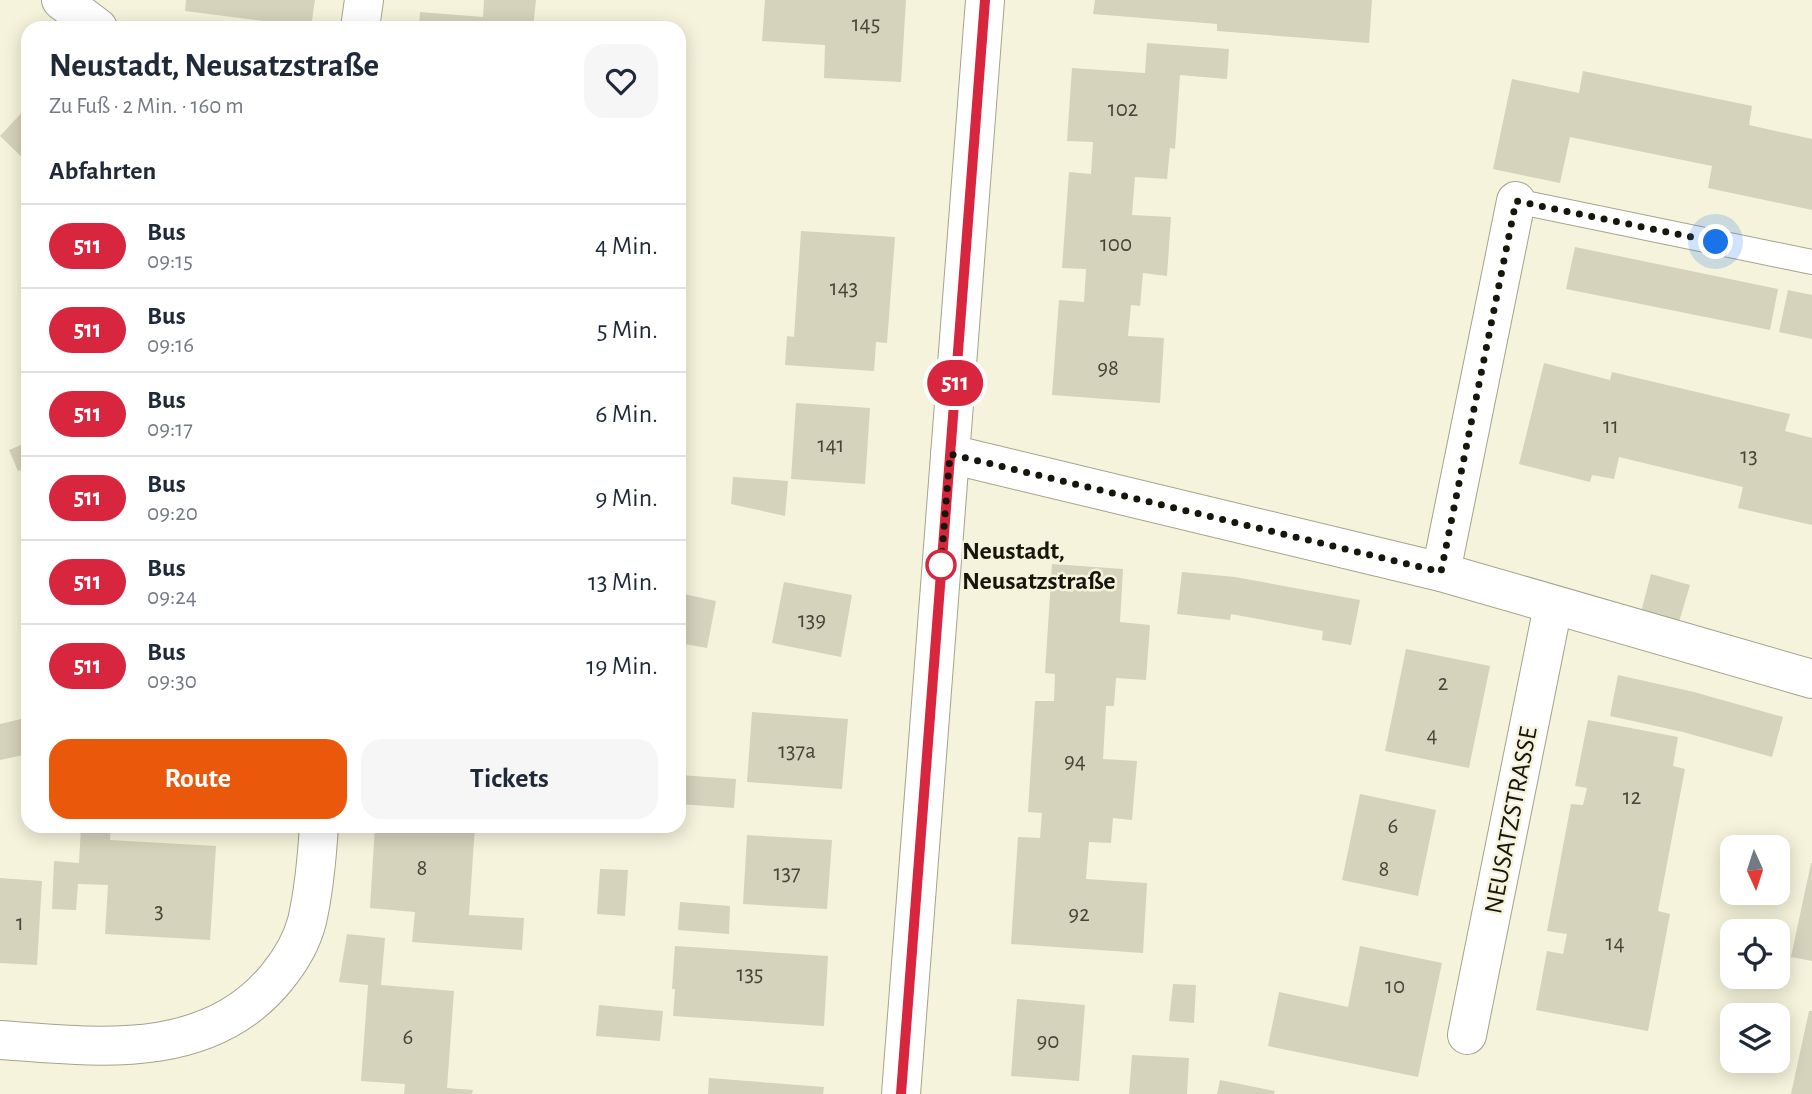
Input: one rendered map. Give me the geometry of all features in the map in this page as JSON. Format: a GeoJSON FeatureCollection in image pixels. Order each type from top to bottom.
{"type":"FeatureCollection","features":[{"type":"Feature","properties":{"kind":"street"},"geometry":{"type":"LineString","coordinates":[[61,0],[88,21]]}},
{"type":"Feature","properties":{"kind":"street"},"geometry":{"type":"LineString","coordinates":[[361,21],[364,0]]}},
{"type":"Feature","properties":{"kind":"street"},"geometry":{"type":"LineString","coordinates":[[901,1094],[985,0]]}},
{"type":"Feature","properties":{"kind":"street"},"geometry":{"type":"LineString","coordinates":[[1441,572],[1516,201]]}},
{"type":"Feature","properties":{"kind":"street"},"geometry":{"type":"LineString","coordinates":[[950,454],[1441,572],[1812,679]]}},
{"type":"Feature","properties":{"kind":"street","name":"NEUSATZSTRASSE"},"geometry":{"type":"LineString","coordinates":[[1466,1034],[1553,606]]}},
{"type":"Feature","properties":{"kind":"street"},"geometry":{"type":"LineString","coordinates":[[0,1040],[93,1047],[137,1045],[182,1037],[230,1020],[262,995],[290,961],[306,923],[318,833]]}},
{"type":"Feature","properties":{"kind":"lane"},"geometry":{"type":"LineString","coordinates":[[1516,201],[1812,262]]}},
{"type":"Feature","properties":{"kind":"building"},"geometry":{"type":"Polygon","coordinates":[[[186,0],[315,0],[312,21],[264,21],[185,11],[186,0]]]}},
{"type":"Feature","properties":{"kind":"building"},"geometry":{"type":"Polygon","coordinates":[[[484,0],[536,0],[534,21],[419,21],[420,12],[483,17],[484,0]]]}},
{"type":"Feature","properties":{"kind":"building"},"geometry":{"type":"Polygon","coordinates":[[[765,0],[906,0],[901,82],[824,78],[825,45],[762,41],[765,0]]]}},
{"type":"Feature","properties":{"kind":"building"},"geometry":{"type":"Polygon","coordinates":[[[1095,0],[1372,0],[1369,43],[1217,31],[1217,24],[1093,14],[1095,0]]]}},
{"type":"Feature","properties":{"kind":"building"},"geometry":{"type":"Polygon","coordinates":[[[1147,43],[1229,49],[1227,79],[1180,75],[1175,149],[1170,148],[1167,179],[1135,177],[1132,215],[1171,217],[1167,276],[1143,273],[1140,306],[1131,305],[1128,336],[1164,338],[1160,403],[1052,395],[1059,300],[1084,302],[1086,269],[1062,268],[1069,172],[1091,174],[1093,142],[1067,141],[1072,68],[1145,73],[1147,43]]]}},
{"type":"Feature","properties":{"kind":"building"},"geometry":{"type":"Polygon","coordinates":[[[1583,71],[1752,106],[1749,125],[1812,139],[1812,210],[1708,188],[1712,166],[1570,137],[1560,183],[1493,169],[1512,79],[1579,93],[1583,71]]]}},
{"type":"Feature","properties":{"kind":"building"},"geometry":{"type":"Polygon","coordinates":[[[21,114],[21,156],[0,136],[21,114]]]}},
{"type":"Feature","properties":{"kind":"building"},"geometry":{"type":"Polygon","coordinates":[[[801,231],[895,237],[887,343],[876,342],[874,371],[785,365],[787,336],[794,337],[801,231]]]}},
{"type":"Feature","properties":{"kind":"building"},"geometry":{"type":"Polygon","coordinates":[[[1575,247],[1778,289],[1770,330],[1566,289],[1575,247]]]}},
{"type":"Feature","properties":{"kind":"building"},"geometry":{"type":"Polygon","coordinates":[[[1788,290],[1812,295],[1812,339],[1779,332],[1788,290]]]}},
{"type":"Feature","properties":{"kind":"building"},"geometry":{"type":"Polygon","coordinates":[[[1544,363],[1610,380],[1612,372],[1790,414],[1785,431],[1812,438],[1812,525],[1738,508],[1743,487],[1619,457],[1614,479],[1592,475],[1590,482],[1519,464],[1544,363]]]}},
{"type":"Feature","properties":{"kind":"building"},"geometry":{"type":"Polygon","coordinates":[[[796,403],[870,408],[865,484],[791,479],[796,403]]]}},
{"type":"Feature","properties":{"kind":"building"},"geometry":{"type":"Polygon","coordinates":[[[21,445],[21,470],[18,471],[9,450],[21,445]]]}},
{"type":"Feature","properties":{"kind":"building"},"geometry":{"type":"Polygon","coordinates":[[[733,477],[788,481],[785,516],[731,504],[733,477]]]}},
{"type":"Feature","properties":{"kind":"building"},"geometry":{"type":"Polygon","coordinates":[[[1052,564],[1123,569],[1120,622],[1150,625],[1146,680],[1116,678],[1114,706],[1106,706],[1103,759],[1137,761],[1132,820],[1113,818],[1111,843],[1089,842],[1086,879],[1147,883],[1143,953],[1011,944],[1018,837],[1040,838],[1042,813],[1028,812],[1035,701],[1054,701],[1055,674],[1045,673],[1052,564]]]}},
{"type":"Feature","properties":{"kind":"building"},"geometry":{"type":"Polygon","coordinates":[[[1182,572],[1235,577],[1360,600],[1351,645],[1322,640],[1323,631],[1231,614],[1230,620],[1177,614],[1182,572]]]}},
{"type":"Feature","properties":{"kind":"building"},"geometry":{"type":"Polygon","coordinates":[[[1651,574],[1690,585],[1679,622],[1641,612],[1651,574]]]}},
{"type":"Feature","properties":{"kind":"building"},"geometry":{"type":"Polygon","coordinates":[[[784,582],[852,595],[841,657],[772,643],[784,582]]]}},
{"type":"Feature","properties":{"kind":"building"},"geometry":{"type":"Polygon","coordinates":[[[686,595],[716,601],[707,648],[686,644],[686,595]]]}},
{"type":"Feature","properties":{"kind":"building"},"geometry":{"type":"Polygon","coordinates":[[[1406,649],[1490,666],[1469,768],[1385,751],[1406,649]]]}},
{"type":"Feature","properties":{"kind":"building"},"geometry":{"type":"Polygon","coordinates":[[[1618,675],[1694,692],[1783,717],[1772,757],[1683,732],[1610,716],[1618,675]]]}},
{"type":"Feature","properties":{"kind":"building"},"geometry":{"type":"Polygon","coordinates":[[[752,712],[848,719],[842,789],[747,782],[752,712]]]}},
{"type":"Feature","properties":{"kind":"building"},"geometry":{"type":"Polygon","coordinates":[[[21,719],[21,756],[0,760],[0,724],[21,719]]]}},
{"type":"Feature","properties":{"kind":"building"},"geometry":{"type":"Polygon","coordinates":[[[1588,720],[1678,737],[1673,766],[1685,769],[1658,911],[1670,914],[1648,1031],[1536,1010],[1547,951],[1563,954],[1567,934],[1547,931],[1571,804],[1583,805],[1587,788],[1575,786],[1588,720]]]}},
{"type":"Feature","properties":{"kind":"building"},"geometry":{"type":"Polygon","coordinates":[[[686,775],[736,779],[734,808],[686,805],[686,775]]]}},
{"type":"Feature","properties":{"kind":"building"},"geometry":{"type":"Polygon","coordinates":[[[1360,794],[1436,810],[1418,896],[1342,880],[1360,794]]]}},
{"type":"Feature","properties":{"kind":"building"},"geometry":{"type":"Polygon","coordinates":[[[81,833],[110,833],[110,840],[216,846],[210,940],[105,934],[108,885],[78,884],[76,910],[52,909],[54,861],[79,863],[81,833]]]}},
{"type":"Feature","properties":{"kind":"building"},"geometry":{"type":"Polygon","coordinates":[[[375,833],[475,833],[469,915],[524,918],[522,950],[412,942],[415,912],[370,908],[375,833]]]}},
{"type":"Feature","properties":{"kind":"building"},"geometry":{"type":"Polygon","coordinates":[[[747,835],[832,840],[827,909],[743,904],[747,835]]]}},
{"type":"Feature","properties":{"kind":"building"},"geometry":{"type":"Polygon","coordinates":[[[1812,863],[1812,961],[1791,957],[1812,863]]]}},
{"type":"Feature","properties":{"kind":"building"},"geometry":{"type":"Polygon","coordinates":[[[600,869],[628,870],[625,916],[597,914],[600,869]]]}},
{"type":"Feature","properties":{"kind":"building"},"geometry":{"type":"Polygon","coordinates":[[[0,878],[42,881],[37,965],[0,963],[0,878]]]}},
{"type":"Feature","properties":{"kind":"building"},"geometry":{"type":"Polygon","coordinates":[[[680,902],[730,906],[729,934],[678,930],[680,902]]]}},
{"type":"Feature","properties":{"kind":"building"},"geometry":{"type":"Polygon","coordinates":[[[347,934],[385,938],[381,985],[454,991],[447,1088],[473,1090],[472,1094],[404,1094],[405,1084],[361,1081],[368,985],[339,982],[347,934]]]}},
{"type":"Feature","properties":{"kind":"building"},"geometry":{"type":"Polygon","coordinates":[[[675,946],[828,956],[824,1026],[673,1016],[675,946]]]}},
{"type":"Feature","properties":{"kind":"building"},"geometry":{"type":"Polygon","coordinates":[[[1360,946],[1442,963],[1418,1077],[1268,1046],[1279,992],[1348,1007],[1360,946]]]}},
{"type":"Feature","properties":{"kind":"building"},"geometry":{"type":"Polygon","coordinates":[[[1173,984],[1196,985],[1194,1023],[1169,1021],[1173,984]]]}},
{"type":"Feature","properties":{"kind":"building"},"geometry":{"type":"Polygon","coordinates":[[[1017,999],[1085,1005],[1079,1081],[1011,1076],[1017,999]]]}},
{"type":"Feature","properties":{"kind":"building"},"geometry":{"type":"Polygon","coordinates":[[[599,1005],[663,1011],[660,1041],[596,1036],[599,1005]]]}},
{"type":"Feature","properties":{"kind":"building"},"geometry":{"type":"Polygon","coordinates":[[[1809,1011],[1812,1011],[1812,1094],[1791,1094],[1809,1011]]]}},
{"type":"Feature","properties":{"kind":"building"},"geometry":{"type":"Polygon","coordinates":[[[1132,1055],[1189,1058],[1187,1094],[1129,1094],[1132,1055]]]}},
{"type":"Feature","properties":{"kind":"building"},"geometry":{"type":"Polygon","coordinates":[[[709,1078],[824,1087],[823,1094],[708,1094],[709,1078]]]}},
{"type":"Feature","properties":{"kind":"building"},"geometry":{"type":"Polygon","coordinates":[[[1220,1080],[1275,1091],[1274,1094],[1217,1094],[1220,1080]]]}},
{"type":"Feature","properties":{"kind":"bus line","name":"511"},"geometry":{"type":"LineString","coordinates":[[901,1094],[985,0]]}},
{"type":"Feature","properties":{"kind":"place","name":"Neustadt, Neusatzstraße"},"geometry":{"type":"Point","coordinates":[941,565]}},
{"type":"Feature","properties":{"kind":"route"},"geometry":{"type":"LineString","coordinates":[[941,565],[940,577],[950,454],[1441,572],[1516,201],[1716,242]]}}]}
